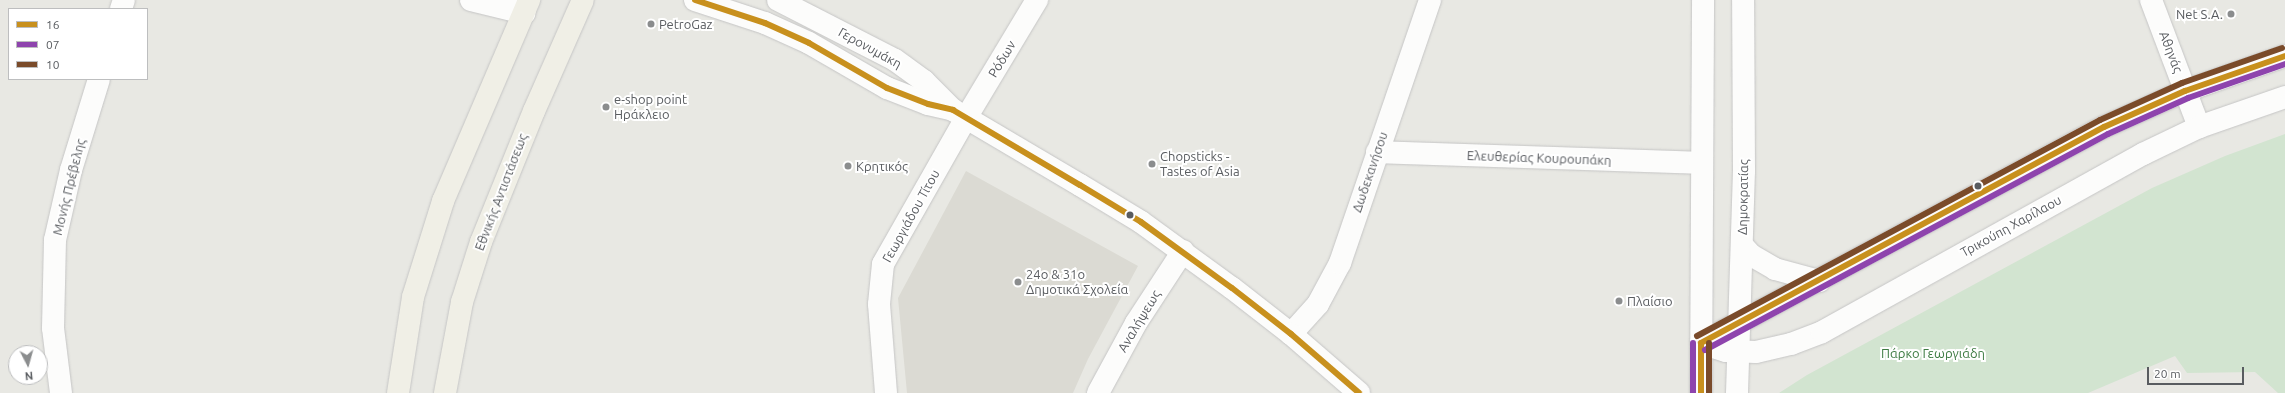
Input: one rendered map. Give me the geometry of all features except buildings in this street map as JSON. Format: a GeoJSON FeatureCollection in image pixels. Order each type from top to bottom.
{"type":"FeatureCollection","features":[{"type":"Feature","properties":{"kind":"main road","name":"Εθνικής Αντιστάσεως"},"geometry":{"type":"LineString","coordinates":[[445,393],[462,302],[481,242],[522,138],[583,0]]}},
{"type":"Feature","properties":{"kind":"main road"},"geometry":{"type":"LineString","coordinates":[[398,393],[413,298],[422,263],[467,139],[526,6]]}},
{"type":"Feature","properties":{"kind":"street"},"geometry":{"type":"LineString","coordinates":[[471,0],[526,6]]}},
{"type":"Feature","properties":{"kind":"street","name":"Γερονυμάκη"},"geometry":{"type":"LineString","coordinates":[[695,0],[765,22],[809,43],[887,88],[959,114]]}},
{"type":"Feature","properties":{"kind":"street","name":"Γερονυμάκη"},"geometry":{"type":"LineString","coordinates":[[778,0],[895,60],[924,81],[959,114],[1141,222],[1183,251],[1292,334],[1357,393]]}},
{"type":"Feature","properties":{"kind":"street","name":"Ρόδων"},"geometry":{"type":"LineString","coordinates":[[959,114],[1037,0]]}},
{"type":"Feature","properties":{"kind":"street","name":"Δωδεκανήσου"},"geometry":{"type":"LineString","coordinates":[[1292,334],[1318,304],[1331,282],[1430,0]]}},
{"type":"Feature","properties":{"kind":"street"},"geometry":{"type":"LineString","coordinates":[[1701,393],[1703,0]]}},
{"type":"Feature","properties":{"kind":"street","name":"Δημοκρατίας"},"geometry":{"type":"LineString","coordinates":[[1737,393],[1742,245],[1743,0]]}},
{"type":"Feature","properties":{"kind":"street","name":"Αθηνάς"},"geometry":{"type":"LineString","coordinates":[[2151,0],[2199,126]]}},
{"type":"Feature","properties":{"kind":"street"},"geometry":{"type":"LineString","coordinates":[[1701,344],[1739,322],[1819,281],[2070,144],[2185,90],[2285,56]]}},
{"type":"Feature","properties":{"kind":"street","name":"Μονής Πρέβελης"},"geometry":{"type":"LineString","coordinates":[[61,393],[53,328],[55,240],[71,170],[99,80]]}},
{"type":"Feature","properties":{"kind":"street","name":"Τρικούπη Χαρίλαου"},"geometry":{"type":"LineString","coordinates":[[1701,344],[1738,353],[1777,349],[1822,332],[2106,173],[2199,126],[2285,98]]}},
{"type":"Feature","properties":{"kind":"street","name":"Γεωργιάδου Τίτου"},"geometry":{"type":"LineString","coordinates":[[886,393],[879,304],[883,264],[959,114]]}},
{"type":"Feature","properties":{"kind":"street","name":"Ελευθερίας Κουρουπάκη"},"geometry":{"type":"LineString","coordinates":[[1377,152],[1702,163]]}},
{"type":"Feature","properties":{"kind":"street"},"geometry":{"type":"LineString","coordinates":[[1742,245],[1751,255],[1775,269],[1819,281]]}},
{"type":"Feature","properties":{"kind":"street","name":"Αναλήψεως"},"geometry":{"type":"LineString","coordinates":[[1098,393],[1136,323],[1183,251]]}},
{"type":"Feature","properties":{"kind":"shaded area","name":"24ο & 31ο Δημοτικά Σχολεία"},"geometry":{"type":"Polygon","coordinates":[[[966,171],[1138,266],[1088,359],[1073,393],[907,393],[898,298],[966,171]]]}},
{"type":"Feature","properties":{"kind":"green space","name":"Πάρκο Γεωργιάδη"},"geometry":{"type":"Polygon","coordinates":[[[2285,134],[2285,393],[2278,393],[2255,372],[2187,373],[2175,356],[2088,393],[1779,393],[1807,375],[2152,188],[2225,156],[2285,134]]]}},
{"type":"Feature","properties":{"kind":"transit line","name":"16"},"geometry":{"type":"LineString","coordinates":[[695,0],[765,23],[809,43],[887,88],[928,104],[953,110],[1080,185],[1141,222],[1232,288],[1291,334],[1359,393]]}},
{"type":"Feature","properties":{"kind":"transit line","name":"10"},"geometry":{"type":"LineString","coordinates":[[1697,336],[2100,120],[2182,83],[2282,48]]}},
{"type":"Feature","properties":{"kind":"transit line","name":"16"},"geometry":{"type":"LineString","coordinates":[[1701,393],[1701,343],[2104,127],[2185,91],[2285,56]]}},
{"type":"Feature","properties":{"kind":"transit line","name":"07"},"geometry":{"type":"LineString","coordinates":[[1705,350],[2108,134],[2188,98],[2285,64]]}},
{"type":"Feature","properties":{"kind":"transit line","name":"07"},"geometry":{"type":"LineString","coordinates":[[1693,343],[1693,393]]}},
{"type":"Feature","properties":{"kind":"transit line","name":"10"},"geometry":{"type":"LineString","coordinates":[[1709,343],[1709,393]]}},
{"type":"Feature","properties":{"kind":"place","name":"Net S.A."},"geometry":{"type":"Point","coordinates":[2231,14]}},
{"type":"Feature","properties":{"kind":"place","name":"PetroGaz"},"geometry":{"type":"Point","coordinates":[651,24]}},
{"type":"Feature","properties":{"kind":"place","name":"e-shop point Ηράκλειο"},"geometry":{"type":"Point","coordinates":[606,107]}},
{"type":"Feature","properties":{"kind":"place","name":"Chopsticks - Tastes of Asia"},"geometry":{"type":"Point","coordinates":[1152,164]}},
{"type":"Feature","properties":{"kind":"place","name":"Κρητικός"},"geometry":{"type":"Point","coordinates":[848,166]}},
{"type":"Feature","properties":{"kind":"place","name":"24ο & 31ο Δημοτικά Σχολεία"},"geometry":{"type":"Point","coordinates":[1018,282]}},
{"type":"Feature","properties":{"kind":"place","name":"Πλαίσιο"},"geometry":{"type":"Point","coordinates":[1619,301]}}]}
